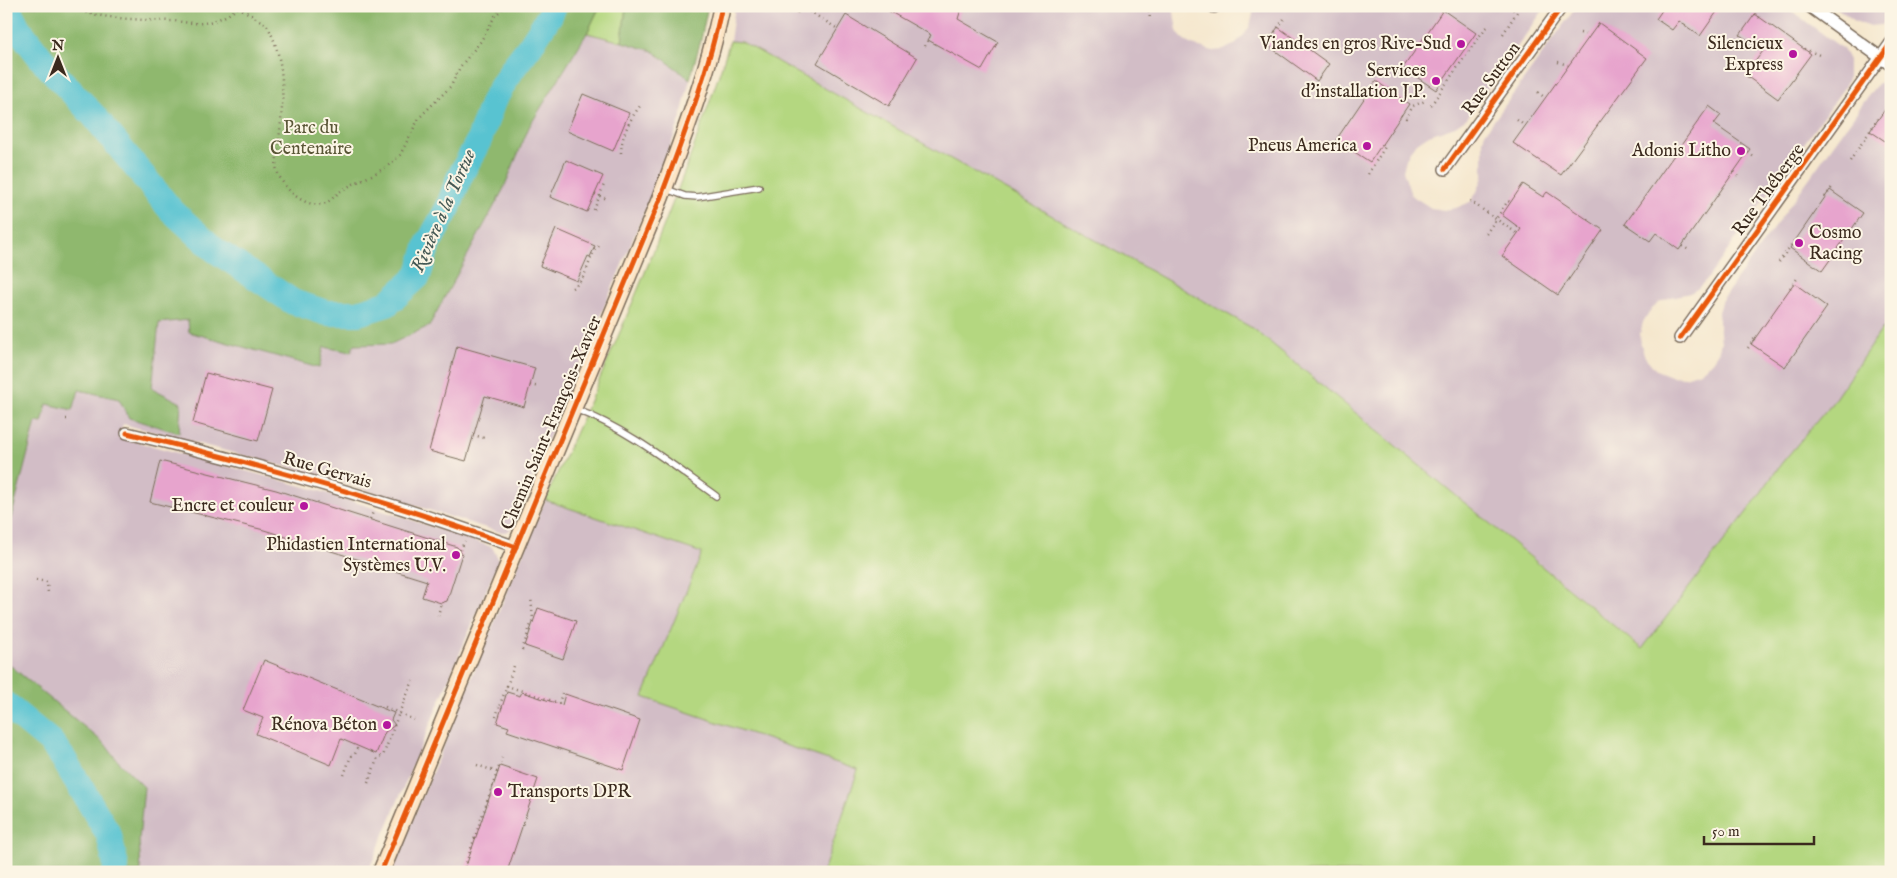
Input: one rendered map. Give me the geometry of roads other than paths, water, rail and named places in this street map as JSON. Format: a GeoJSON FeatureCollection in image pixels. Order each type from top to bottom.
{"type":"FeatureCollection","features":[{"type":"Feature","properties":{"kind":"street","name":"Chemin Saint-François-Xavier"},"geometry":{"type":"LineString","coordinates":[[381,872],[664,188],[702,86],[712,53],[722,6]]}},
{"type":"Feature","properties":{"kind":"street","name":"Rue Sutton"},"geometry":{"type":"LineString","coordinates":[[1445,169],[1562,6]]}},
{"type":"Feature","properties":{"kind":"street"},"geometry":{"type":"LineString","coordinates":[[1808,6],[1891,65]]}},
{"type":"Feature","properties":{"kind":"street","name":"Rue Théberge"},"geometry":{"type":"LineString","coordinates":[[1680,338],[1891,43]]}},
{"type":"Feature","properties":{"kind":"street","name":"Rue Gervais"},"geometry":{"type":"LineString","coordinates":[[127,433],[326,484],[458,526],[516,547]]}},
{"type":"Feature","properties":{"kind":"lane"},"geometry":{"type":"LineString","coordinates":[[664,188],[686,196],[697,196],[759,187]]}},
{"type":"Feature","properties":{"kind":"lane"},"geometry":{"type":"LineString","coordinates":[[573,408],[608,423],[635,438],[716,496]]}},
{"type":"Feature","properties":{"kind":"waterway","name":"Rivière à la Tortue"},"geometry":{"type":"LineString","coordinates":[[7,6],[18,28],[44,62],[94,116],[171,210],[215,250],[293,302],[327,313],[358,313],[387,304],[418,276],[428,244],[448,208],[459,178],[479,140],[493,101],[554,6]]}},
{"type":"Feature","properties":{"kind":"waterway","name":"Rivière à la Tortue"},"geometry":{"type":"LineString","coordinates":[[6,705],[51,742],[63,758],[109,835],[116,866],[115,872]]}},
{"type":"Feature","properties":{"kind":"place","name":"Viandes en gros Rive-Sud"},"geometry":{"type":"Point","coordinates":[1461,44]}},
{"type":"Feature","properties":{"kind":"place","name":"Silencieux Express"},"geometry":{"type":"Point","coordinates":[1793,54]}},
{"type":"Feature","properties":{"kind":"place","name":"Services d'installation J.P."},"geometry":{"type":"Point","coordinates":[1436,81]}},
{"type":"Feature","properties":{"kind":"place","name":"Pneus America"},"geometry":{"type":"Point","coordinates":[1367,146]}},
{"type":"Feature","properties":{"kind":"place","name":"Adonis Litho"},"geometry":{"type":"Point","coordinates":[1741,151]}},
{"type":"Feature","properties":{"kind":"place","name":"Cosmo Racing"},"geometry":{"type":"Point","coordinates":[1799,243]}},
{"type":"Feature","properties":{"kind":"place","name":"Encre et couleur"},"geometry":{"type":"Point","coordinates":[304,506]}},
{"type":"Feature","properties":{"kind":"place","name":"Phidastien International Systèmes U.V."},"geometry":{"type":"Point","coordinates":[456,555]}},
{"type":"Feature","properties":{"kind":"place","name":"Rénova Béton"},"geometry":{"type":"Point","coordinates":[387,725]}},
{"type":"Feature","properties":{"kind":"place","name":"Transports DPR"},"geometry":{"type":"Point","coordinates":[498,792]}},
{"type":"Feature","properties":{"kind":"park label","name":"Parc du Centenaire"},"geometry":{"type":"Point","coordinates":[311,138]}}]}
